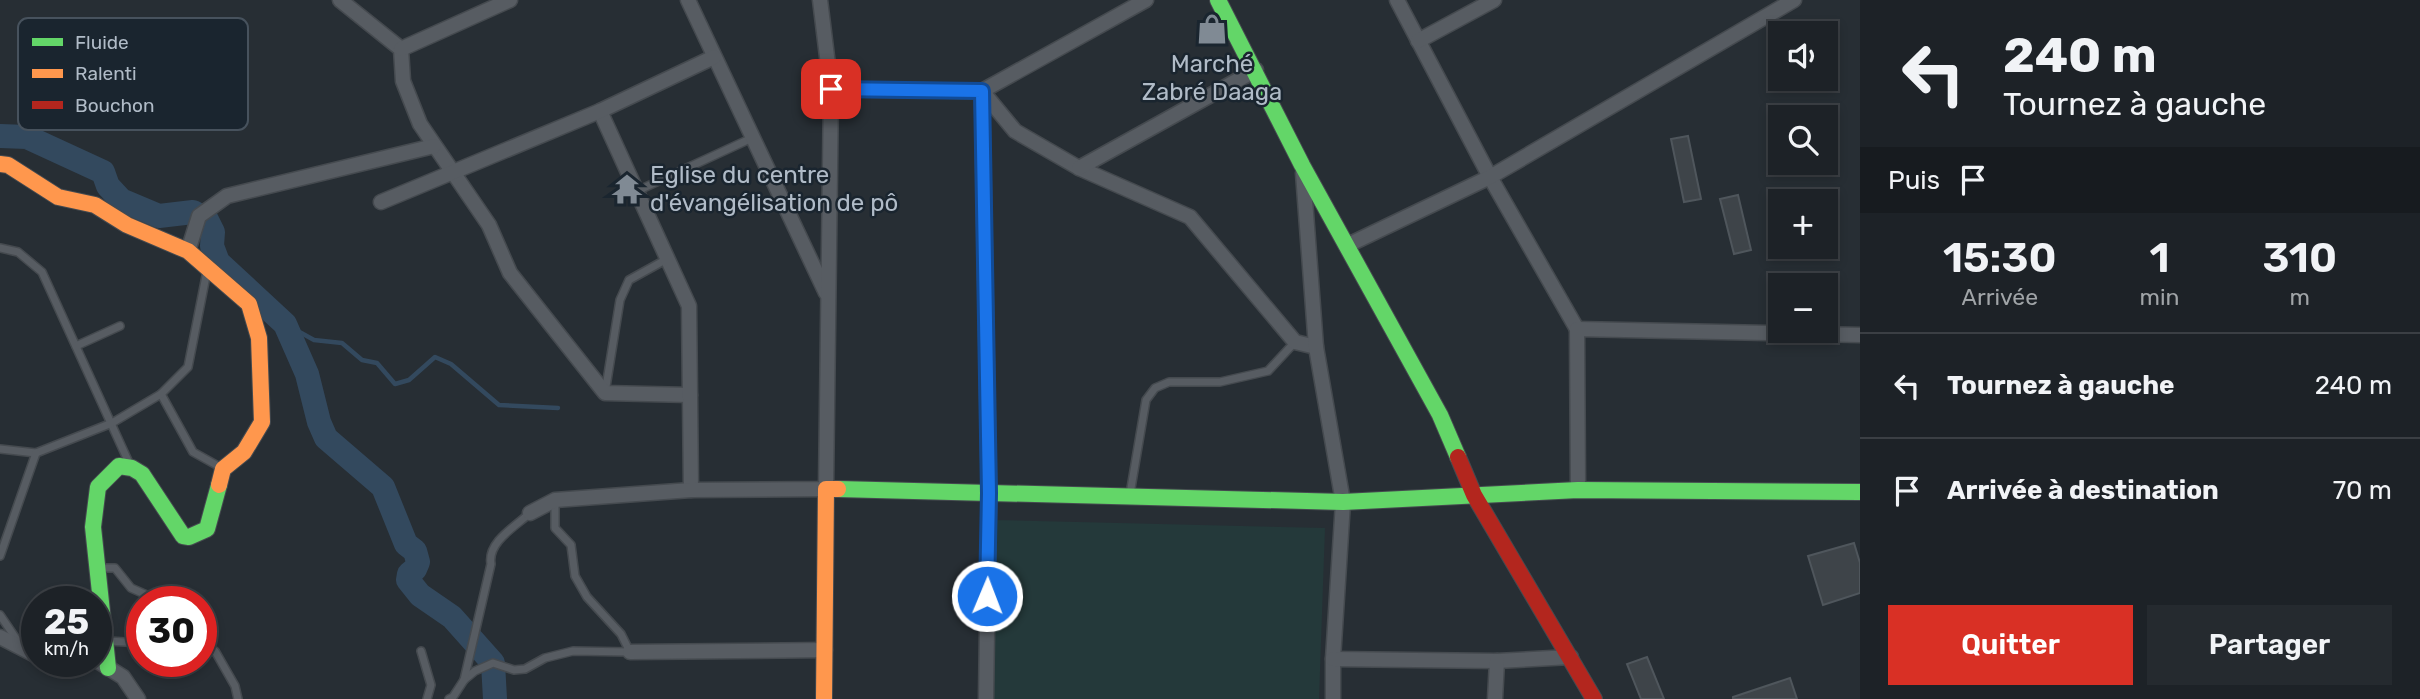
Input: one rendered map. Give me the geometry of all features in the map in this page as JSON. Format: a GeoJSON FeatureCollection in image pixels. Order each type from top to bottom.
{"type":"FeatureCollection","features":[{"type":"Feature","properties":{"kind":"street"},"geometry":{"type":"LineString","coordinates":[[340,0],[401,50],[403,81],[420,124],[489,225],[510,273],[606,393],[690,395]]}},
{"type":"Feature","properties":{"kind":"street"},"geometry":{"type":"LineString","coordinates":[[401,50],[510,0]]}},
{"type":"Feature","properties":{"kind":"street"},"geometry":{"type":"LineString","coordinates":[[688,0],[829,299]]}},
{"type":"Feature","properties":{"kind":"street"},"geometry":{"type":"LineString","coordinates":[[820,0],[831,89],[824,699]]}},
{"type":"Feature","properties":{"kind":"street"},"geometry":{"type":"LineString","coordinates":[[831,89],[982,91],[1146,0]]}},
{"type":"Feature","properties":{"kind":"street"},"geometry":{"type":"LineString","coordinates":[[1218,0],[1303,164],[1440,415],[1474,495],[1594,699]]}},
{"type":"Feature","properties":{"kind":"street"},"geometry":{"type":"LineString","coordinates":[[1397,0],[1490,177],[1577,329],[1578,490]]}},
{"type":"Feature","properties":{"kind":"street"},"geometry":{"type":"LineString","coordinates":[[1418,41],[1494,0]]}},
{"type":"Feature","properties":{"kind":"street"},"geometry":{"type":"LineString","coordinates":[[1348,245],[1490,177],[1794,0]]}},
{"type":"Feature","properties":{"kind":"street"},"geometry":{"type":"LineString","coordinates":[[381,202],[600,111],[714,57]]}},
{"type":"Feature","properties":{"kind":"street"},"geometry":{"type":"LineString","coordinates":[[1079,168],[1256,70]]}},
{"type":"Feature","properties":{"kind":"street"},"geometry":{"type":"LineString","coordinates":[[982,91],[1015,131],[1079,168],[1190,218],[1295,342],[1316,347]]}},
{"type":"Feature","properties":{"kind":"street"},"geometry":{"type":"LineString","coordinates":[[982,91],[989,493],[986,699]]}},
{"type":"Feature","properties":{"kind":"street"},"geometry":{"type":"LineString","coordinates":[[600,111],[689,306],[691,490]]}},
{"type":"Feature","properties":{"kind":"street"},"geometry":{"type":"LineString","coordinates":[[188,251],[199,216],[228,196],[434,146]]}},
{"type":"Feature","properties":{"kind":"street"},"geometry":{"type":"LineString","coordinates":[[0,164],[8,165],[58,197],[95,205],[127,225],[188,251],[249,304],[259,338],[262,422],[244,452],[223,468],[207,529],[189,537],[183,536],[142,474],[132,468],[119,466],[98,486],[93,527],[99,586]]}},
{"type":"Feature","properties":{"kind":"street"},"geometry":{"type":"LineString","coordinates":[[1303,164],[1316,347],[1343,502],[1333,699]]}},
{"type":"Feature","properties":{"kind":"street"},"geometry":{"type":"LineString","coordinates":[[1577,329],[1860,335]]}},
{"type":"Feature","properties":{"kind":"street"},"geometry":{"type":"LineString","coordinates":[[530,513],[555,500],[691,490],[826,489],[1343,502],[1578,490],[1860,492]]}},
{"type":"Feature","properties":{"kind":"street"},"geometry":{"type":"LineString","coordinates":[[0,637],[21,648]]}},
{"type":"Feature","properties":{"kind":"street"},"geometry":{"type":"LineString","coordinates":[[631,652],[825,650]]}},
{"type":"Feature","properties":{"kind":"street"},"geometry":{"type":"LineString","coordinates":[[1333,659],[1496,661],[1571,657]]}},
{"type":"Feature","properties":{"kind":"street"},"geometry":{"type":"LineString","coordinates":[[1496,661],[1496,699]]}},
{"type":"Feature","properties":{"kind":"street"},"geometry":{"type":"LineString","coordinates":[[112,670],[123,677],[138,699]]}},
{"type":"Feature","properties":{"kind":"lane"},"geometry":{"type":"LineString","coordinates":[[637,191],[752,138]]}},
{"type":"Feature","properties":{"kind":"lane"},"geometry":{"type":"LineString","coordinates":[[0,248],[18,252],[42,272],[132,468]]}},
{"type":"Feature","properties":{"kind":"lane"},"geometry":{"type":"LineString","coordinates":[[606,393],[620,300],[629,280],[667,258]]}},
{"type":"Feature","properties":{"kind":"lane"},"geometry":{"type":"LineString","coordinates":[[0,449],[36,453],[112,423],[161,394],[187,367],[208,267]]}},
{"type":"Feature","properties":{"kind":"lane"},"geometry":{"type":"LineString","coordinates":[[76,346],[120,326]]}},
{"type":"Feature","properties":{"kind":"lane"},"geometry":{"type":"LineString","coordinates":[[1129,496],[1146,400],[1155,388],[1169,383],[1220,382],[1268,371],[1295,342]]}},
{"type":"Feature","properties":{"kind":"lane"},"geometry":{"type":"LineString","coordinates":[[161,394],[192,452],[223,468]]}},
{"type":"Feature","properties":{"kind":"lane"},"geometry":{"type":"LineString","coordinates":[[0,556],[36,453]]}},
{"type":"Feature","properties":{"kind":"lane"},"geometry":{"type":"LineString","coordinates":[[555,500],[555,528],[571,545],[575,576],[587,597],[621,634],[631,652]]}},
{"type":"Feature","properties":{"kind":"lane"},"geometry":{"type":"LineString","coordinates":[[464,680],[491,564],[489,555],[493,547],[530,513]]}},
{"type":"Feature","properties":{"kind":"lane"},"geometry":{"type":"LineString","coordinates":[[97,568],[114,568],[129,586]]}},
{"type":"Feature","properties":{"kind":"lane"},"geometry":{"type":"LineString","coordinates":[[0,615],[21,646]]}},
{"type":"Feature","properties":{"kind":"lane"},"geometry":{"type":"LineString","coordinates":[[421,651],[431,685],[427,699]]}},
{"type":"Feature","properties":{"kind":"lane"},"geometry":{"type":"LineString","coordinates":[[449,699],[475,671],[493,663],[514,670],[525,669],[545,658],[572,651],[631,652]]}},
{"type":"Feature","properties":{"kind":"lane"},"geometry":{"type":"LineString","coordinates":[[217,655],[235,687],[238,699]]}},
{"type":"Feature","properties":{"kind":"green space"},"geometry":{"type":"Polygon","coordinates":[[[993,520],[1325,528],[1319,699],[988,699],[993,520]]]}},
{"type":"Feature","properties":{"kind":"building"},"geometry":{"type":"Polygon","coordinates":[[[1688,136],[1701,199],[1684,202],[1671,139],[1688,136]]]}},
{"type":"Feature","properties":{"kind":"building"},"geometry":{"type":"Polygon","coordinates":[[[1738,195],[1751,250],[1734,254],[1720,199],[1738,195]]]}},
{"type":"Feature","properties":{"kind":"building"},"geometry":{"type":"Polygon","coordinates":[[[1854,543],[1860,563],[1860,593],[1823,605],[1808,556],[1854,543]]]}},
{"type":"Feature","properties":{"kind":"building"},"geometry":{"type":"Polygon","coordinates":[[[1647,657],[1664,699],[1641,699],[1627,664],[1647,657]]]}},
{"type":"Feature","properties":{"kind":"building"},"geometry":{"type":"Polygon","coordinates":[[[1790,678],[1797,699],[1733,699],[1733,697],[1790,678]]]}},
{"type":"Feature","properties":{"kind":"waterway"},"geometry":{"type":"LineString","coordinates":[[0,136],[27,137],[103,172],[108,186],[121,200],[159,216],[193,212],[207,220],[213,232],[212,246],[218,262],[285,324],[307,374],[319,422],[326,438],[383,487],[406,544],[415,551],[418,562],[408,580],[420,595],[452,617],[493,663],[495,699]]}},
{"type":"Feature","properties":{"kind":"waterway"},"geometry":{"type":"LineString","coordinates":[[285,324],[314,340],[342,343],[362,360],[377,363],[395,384],[409,380],[435,357],[451,364],[499,405],[558,408]]}},
{"type":"Feature","properties":{"kind":"traffic: fast"},"geometry":{"type":"LineString","coordinates":[[1218,0],[1302,165],[1440,415],[1458,457]]}},
{"type":"Feature","properties":{"kind":"traffic: fast"},"geometry":{"type":"LineString","coordinates":[[99,586],[93,527],[98,487],[119,466],[132,468],[142,474],[183,536],[189,537],[207,529],[219,485]]}},
{"type":"Feature","properties":{"kind":"traffic: fast"},"geometry":{"type":"LineString","coordinates":[[838,489],[1343,502],[1578,490],[1860,492]]}},
{"type":"Feature","properties":{"kind":"traffic: slow"},"geometry":{"type":"LineString","coordinates":[[0,164],[8,165],[58,197],[95,205],[127,225],[188,251],[249,304],[259,338],[262,422],[244,452],[223,469],[219,485]]}},
{"type":"Feature","properties":{"kind":"traffic: slow"},"geometry":{"type":"LineString","coordinates":[[824,699],[826,489],[838,489]]}},
{"type":"Feature","properties":{"kind":"traffic: jam"},"geometry":{"type":"LineString","coordinates":[[1458,457],[1474,495],[1594,699]]}},
{"type":"Feature","properties":{"kind":"place","name":"Marché Zabré Daaga"},"geometry":{"type":"Point","coordinates":[1212,29]}},
{"type":"Feature","properties":{"kind":"place","name":"Eglise du centre d'évangélisation de pô"},"geometry":{"type":"Point","coordinates":[627,189]}},
{"type":"Feature","properties":{"kind":"route"},"geometry":{"type":"LineString","coordinates":[[831,89],[982,91],[989,493],[987,596]]}}]}
